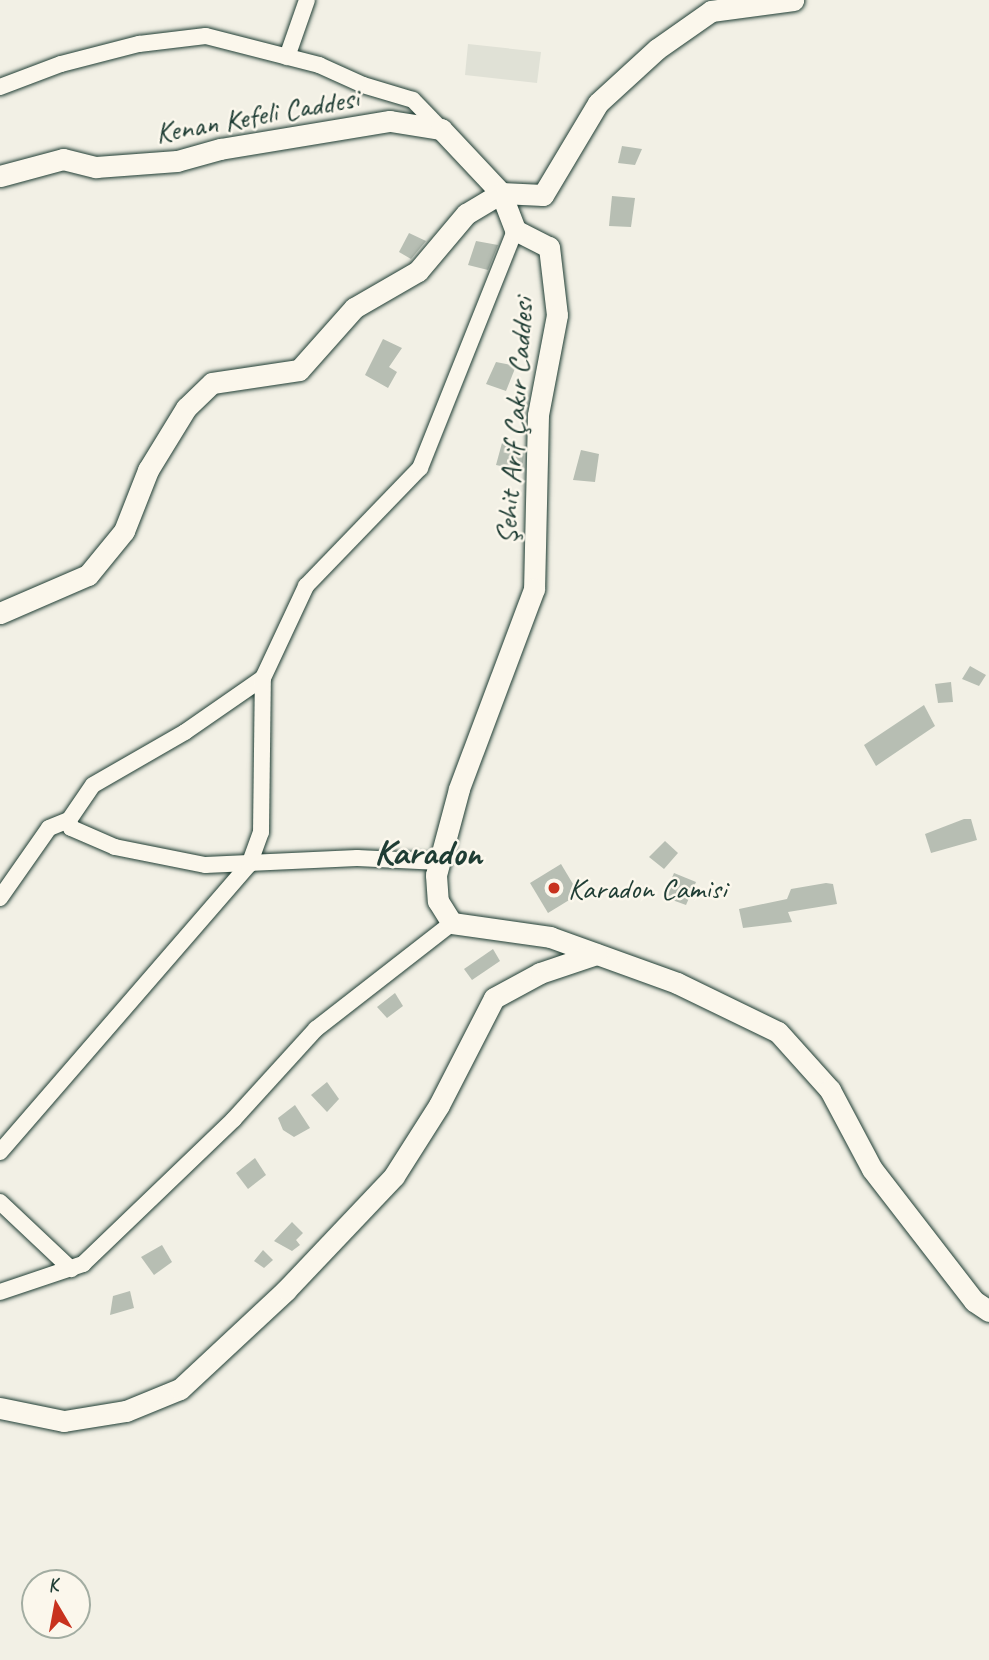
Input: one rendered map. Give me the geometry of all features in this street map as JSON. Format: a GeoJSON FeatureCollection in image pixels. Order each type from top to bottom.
{"type":"FeatureCollection","features":[{"type":"Feature","properties":{"kind":"street"},"geometry":{"type":"LineString","coordinates":[[286,57],[307,0]]}},
{"type":"Feature","properties":{"kind":"street"},"geometry":{"type":"LineString","coordinates":[[0,613],[88,575],[124,531],[148,470],[186,408],[212,383],[299,370],[354,308],[418,271],[466,214],[501,193],[543,195],[598,103],[657,49],[712,11],[793,0]]}},
{"type":"Feature","properties":{"kind":"street"},"geometry":{"type":"LineString","coordinates":[[0,87],[61,64],[139,44],[206,36],[286,57],[413,100],[501,193],[515,230],[420,468],[306,586],[263,678],[261,832],[249,865],[0,1152]]}},
{"type":"Feature","properties":{"kind":"street","name":"Kenan Kefeli Caddesi"},"geometry":{"type":"LineString","coordinates":[[0,176],[63,159],[96,167],[177,161],[390,121],[441,129]]}},
{"type":"Feature","properties":{"kind":"street","name":"Şehit Arif Çakır Caddesi"},"geometry":{"type":"LineString","coordinates":[[452,923],[438,901],[440,862],[459,789],[534,589],[538,415],[556,315],[549,247],[515,230]]}},
{"type":"Feature","properties":{"kind":"street"},"geometry":{"type":"LineString","coordinates":[[0,898],[49,828],[69,820],[93,785],[185,732],[263,678]]}},
{"type":"Feature","properties":{"kind":"street"},"geometry":{"type":"LineString","coordinates":[[69,820],[71,828],[115,847],[205,865],[357,858],[440,862]]}},
{"type":"Feature","properties":{"kind":"street"},"geometry":{"type":"LineString","coordinates":[[0,1292],[83,1264],[134,1218],[316,1029],[452,923],[550,937],[677,983],[778,1032],[830,1090],[872,1168],[974,1301],[989,1311]]}},
{"type":"Feature","properties":{"kind":"street"},"geometry":{"type":"LineString","coordinates":[[0,1408],[64,1421],[126,1411],[180,1389],[286,1290],[394,1176],[439,1105],[494,998],[540,973],[596,954]]}},
{"type":"Feature","properties":{"kind":"street"},"geometry":{"type":"LineString","coordinates":[[0,1202],[71,1269]]}},
{"type":"Feature","properties":{"kind":"shaded area"},"geometry":{"type":"Polygon","coordinates":[[[468,44],[541,52],[537,83],[465,75],[468,44]]]}},
{"type":"Feature","properties":{"kind":"building"},"geometry":{"type":"Polygon","coordinates":[[[622,146],[642,149],[635,165],[618,163],[622,146]]]}},
{"type":"Feature","properties":{"kind":"building"},"geometry":{"type":"Polygon","coordinates":[[[612,196],[635,198],[631,227],[609,226],[612,196]]]}},
{"type":"Feature","properties":{"kind":"building"},"geometry":{"type":"Polygon","coordinates":[[[409,233],[426,241],[411,259],[399,252],[409,233]]]}},
{"type":"Feature","properties":{"kind":"building"},"geometry":{"type":"Polygon","coordinates":[[[476,241],[498,245],[488,270],[468,265],[476,241]]]}},
{"type":"Feature","properties":{"kind":"building"},"geometry":{"type":"Polygon","coordinates":[[[383,339],[402,348],[389,367],[397,372],[388,388],[365,375],[383,339]]]}},
{"type":"Feature","properties":{"kind":"building"},"geometry":{"type":"Polygon","coordinates":[[[496,362],[516,366],[506,391],[486,384],[496,362]]]}},
{"type":"Feature","properties":{"kind":"building"},"geometry":{"type":"Polygon","coordinates":[[[502,443],[524,450],[523,471],[496,465],[502,443]]]}},
{"type":"Feature","properties":{"kind":"building"},"geometry":{"type":"Polygon","coordinates":[[[581,450],[599,454],[595,482],[573,480],[581,450]]]}},
{"type":"Feature","properties":{"kind":"building"},"geometry":{"type":"Polygon","coordinates":[[[970,666],[986,675],[979,686],[962,679],[970,666]]]}},
{"type":"Feature","properties":{"kind":"building"},"geometry":{"type":"Polygon","coordinates":[[[951,682],[953,702],[938,703],[935,684],[951,682]]]}},
{"type":"Feature","properties":{"kind":"building"},"geometry":{"type":"Polygon","coordinates":[[[924,705],[935,726],[876,766],[864,745],[924,705]]]}},
{"type":"Feature","properties":{"kind":"building"},"geometry":{"type":"Polygon","coordinates":[[[964,819],[971,819],[977,840],[931,853],[925,834],[964,819]]]}},
{"type":"Feature","properties":{"kind":"building"},"geometry":{"type":"Polygon","coordinates":[[[665,841],[678,853],[664,869],[649,857],[665,841]]]}},
{"type":"Feature","properties":{"kind":"building","name":"Karadon Camisi"},"geometry":{"type":"Polygon","coordinates":[[[561,864],[579,894],[548,913],[530,883],[561,864]]]}},
{"type":"Feature","properties":{"kind":"building"},"geometry":{"type":"Polygon","coordinates":[[[674,873],[696,882],[686,905],[664,897],[674,873]]]}},
{"type":"Feature","properties":{"kind":"building"},"geometry":{"type":"Polygon","coordinates":[[[833,884],[837,904],[788,912],[792,922],[743,928],[739,909],[787,899],[791,889],[833,884]]]}},
{"type":"Feature","properties":{"kind":"building"},"geometry":{"type":"Polygon","coordinates":[[[493,949],[500,961],[472,980],[464,969],[493,949]]]}},
{"type":"Feature","properties":{"kind":"building"},"geometry":{"type":"Polygon","coordinates":[[[395,993],[403,1006],[387,1018],[377,1007],[395,993]]]}},
{"type":"Feature","properties":{"kind":"building"},"geometry":{"type":"Polygon","coordinates":[[[327,1082],[339,1099],[327,1112],[311,1095],[327,1082]]]}},
{"type":"Feature","properties":{"kind":"building"},"geometry":{"type":"Polygon","coordinates":[[[295,1105],[310,1128],[294,1137],[283,1130],[278,1118],[295,1105]]]}},
{"type":"Feature","properties":{"kind":"building"},"geometry":{"type":"Polygon","coordinates":[[[255,1158],[266,1175],[248,1189],[236,1173],[255,1158]]]}},
{"type":"Feature","properties":{"kind":"building"},"geometry":{"type":"Polygon","coordinates":[[[292,1222],[303,1233],[296,1240],[300,1245],[292,1251],[274,1241],[292,1222]]]}},
{"type":"Feature","properties":{"kind":"building"},"geometry":{"type":"Polygon","coordinates":[[[162,1245],[172,1262],[154,1275],[141,1257],[162,1245]]]}},
{"type":"Feature","properties":{"kind":"building"},"geometry":{"type":"Polygon","coordinates":[[[263,1250],[273,1260],[264,1268],[254,1261],[263,1250]]]}},
{"type":"Feature","properties":{"kind":"building"},"geometry":{"type":"Polygon","coordinates":[[[130,1291],[134,1308],[110,1315],[113,1296],[130,1291]]]}},
{"type":"Feature","properties":{"kind":"place","name":"Karadon Camisi"},"geometry":{"type":"Point","coordinates":[554,888]}},
{"type":"Feature","properties":{"kind":"district","name":"Karadon"},"geometry":{"type":"Point","coordinates":[428,852]}}]}
